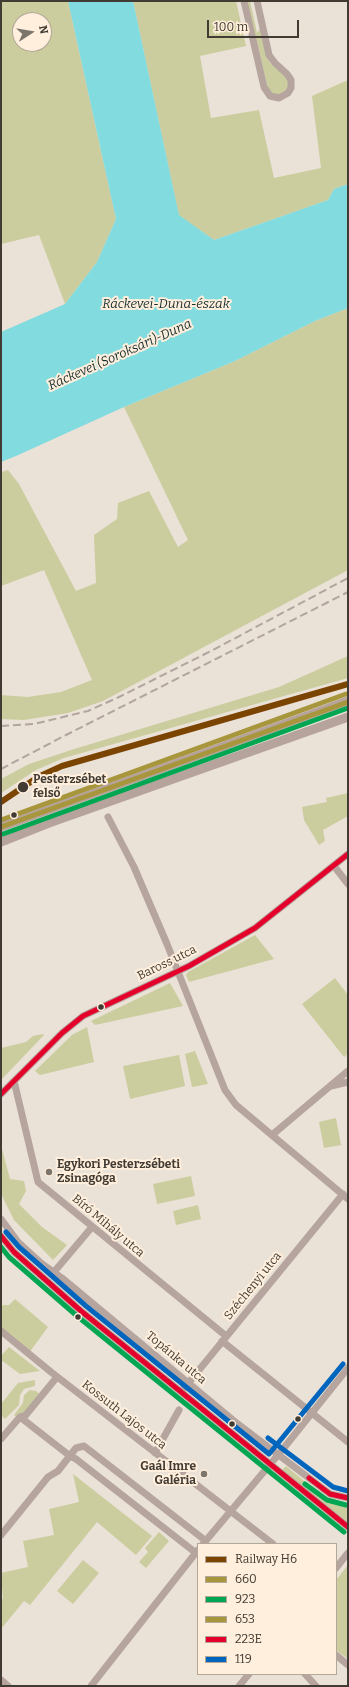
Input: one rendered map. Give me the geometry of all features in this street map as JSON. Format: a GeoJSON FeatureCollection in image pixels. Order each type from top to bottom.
{"type":"FeatureCollection","features":[{"type":"Feature","properties":{"kind":"main road"},"geometry":{"type":"LineString","coordinates":[[1,827],[348,701]]}},
{"type":"Feature","properties":{"kind":"main road"},"geometry":{"type":"LineString","coordinates":[[1,842],[49,823],[347,718]]}},
{"type":"Feature","properties":{"kind":"street"},"geometry":{"type":"LineString","coordinates":[[244,1],[264,88],[270,96],[279,98],[288,93],[291,88],[291,80],[288,74],[275,63],[269,55],[257,1]]}},
{"type":"Feature","properties":{"kind":"street"},"geometry":{"type":"LineString","coordinates":[[108,817],[134,867],[178,971],[225,1090],[236,1105],[346,1196]]}},
{"type":"Feature","properties":{"kind":"street","name":"Baross utca"},"geometry":{"type":"LineString","coordinates":[[1,1094],[62,1033],[83,1016],[178,971],[254,928],[348,854]]}},
{"type":"Feature","properties":{"kind":"street"},"geometry":{"type":"LineString","coordinates":[[334,866],[348,884]]}},
{"type":"Feature","properties":{"kind":"street"},"geometry":{"type":"LineString","coordinates":[[272,1135],[348,1071]]}},
{"type":"Feature","properties":{"kind":"street","name":"Bíró Mihály utca"},"geometry":{"type":"LineString","coordinates":[[14,1081],[38,1182],[348,1442]]}},
{"type":"Feature","properties":{"kind":"street"},"geometry":{"type":"LineString","coordinates":[[329,1087],[348,1082]]}},
{"type":"Feature","properties":{"kind":"street","name":"Széchenyi utca"},"geometry":{"type":"LineString","coordinates":[[180,1392],[346,1196]]}},
{"type":"Feature","properties":{"kind":"street","name":"Topánka utca"},"geometry":{"type":"LineString","coordinates":[[1,1219],[18,1242],[188,1383],[278,1455],[330,1494],[348,1498]]}},
{"type":"Feature","properties":{"kind":"street"},"geometry":{"type":"LineString","coordinates":[[54,1272],[92,1227]]}},
{"type":"Feature","properties":{"kind":"street","name":"Topánka utca"},"geometry":{"type":"LineString","coordinates":[[1,1236],[10,1248],[34,1271],[92,1321],[348,1527]]}},
{"type":"Feature","properties":{"kind":"street","name":"Kossuth Lajos utca"},"geometry":{"type":"LineString","coordinates":[[1,1331],[57,1377],[272,1543]]}},
{"type":"Feature","properties":{"kind":"street"},"geometry":{"type":"LineString","coordinates":[[1,1535],[48,1477],[58,1471],[76,1448],[84,1446],[204,1542],[278,1455],[348,1368]]}},
{"type":"Feature","properties":{"kind":"street"},"geometry":{"type":"LineString","coordinates":[[1,1439],[20,1417],[25,1416],[57,1377]]}},
{"type":"Feature","properties":{"kind":"street"},"geometry":{"type":"LineString","coordinates":[[156,1453],[179,1410]]}},
{"type":"Feature","properties":{"kind":"street"},"geometry":{"type":"LineString","coordinates":[[20,1417],[197,1551],[90,1686]]}},
{"type":"Feature","properties":{"kind":"street"},"geometry":{"type":"LineString","coordinates":[[337,1567],[348,1553]]}},
{"type":"Feature","properties":{"kind":"street"},"geometry":{"type":"LineString","coordinates":[[337,1657],[348,1665]]}},
{"type":"Feature","properties":{"kind":"street"},"geometry":{"type":"LineString","coordinates":[[238,1686],[247,1675]]}},
{"type":"Feature","properties":{"kind":"street"},"geometry":{"type":"LineString","coordinates":[[306,1675],[316,1686]]}},
{"type":"Feature","properties":{"kind":"street"},"geometry":{"type":"LineString","coordinates":[[1,1680],[8,1686]]}},
{"type":"Feature","properties":{"kind":"green space"},"geometry":{"type":"Polygon","coordinates":[[[1,1],[68,1],[116,219],[97,262],[65,304],[39,235],[1,244],[1,1]]]}},
{"type":"Feature","properties":{"kind":"green space"},"geometry":{"type":"Polygon","coordinates":[[[133,1],[236,1],[246,46],[200,56],[211,118],[259,110],[274,178],[321,168],[312,96],[348,80],[348,184],[334,189],[328,200],[214,240],[179,216],[133,1]]]}},
{"type":"Feature","properties":{"kind":"green space"},"geometry":{"type":"Polygon","coordinates":[[[247,1],[250,1],[257,33],[260,29],[266,55],[270,63],[286,76],[289,83],[287,90],[278,96],[269,92],[247,1]]]}},
{"type":"Feature","properties":{"kind":"green space"},"geometry":{"type":"Polygon","coordinates":[[[348,308],[348,570],[103,701],[68,713],[24,720],[1,719],[1,695],[28,697],[61,692],[92,680],[44,570],[1,586],[1,472],[8,470],[19,484],[76,591],[96,583],[94,535],[117,519],[118,503],[149,491],[178,547],[188,540],[124,407],[235,361],[315,321],[348,308]]]}},
{"type":"Feature","properties":{"kind":"green space"},"geometry":{"type":"Polygon","coordinates":[[[348,656],[348,678],[64,758],[36,770],[1,793],[1,779],[29,764],[279,687],[348,656]]]}},
{"type":"Feature","properties":{"kind":"green space"},"geometry":{"type":"Polygon","coordinates":[[[348,793],[348,816],[323,830],[325,841],[319,845],[304,820],[302,807],[327,802],[326,798],[348,793]]]}},
{"type":"Feature","properties":{"kind":"green space"},"geometry":{"type":"Polygon","coordinates":[[[255,935],[274,959],[189,982],[186,975],[188,972],[255,935]]]}},
{"type":"Feature","properties":{"kind":"green space"},"geometry":{"type":"Polygon","coordinates":[[[335,978],[348,995],[348,1054],[344,1057],[302,1004],[335,978]]]}},
{"type":"Feature","properties":{"kind":"green space"},"geometry":{"type":"Polygon","coordinates":[[[170,983],[183,1006],[95,1025],[91,1021],[170,983]]]}},
{"type":"Feature","properties":{"kind":"green space"},"geometry":{"type":"Polygon","coordinates":[[[87,1027],[94,1062],[40,1075],[35,1071],[72,1035],[87,1027]]]}},
{"type":"Feature","properties":{"kind":"green space"},"geometry":{"type":"Polygon","coordinates":[[[44,1035],[2,1079],[1,1048],[26,1042],[33,1036],[44,1035]]]}},
{"type":"Feature","properties":{"kind":"green space"},"geometry":{"type":"Polygon","coordinates":[[[195,1051],[208,1084],[192,1087],[185,1054],[195,1051]]]}},
{"type":"Feature","properties":{"kind":"green space"},"geometry":{"type":"Polygon","coordinates":[[[179,1055],[185,1086],[130,1099],[123,1066],[179,1055]]]}},
{"type":"Feature","properties":{"kind":"green space"},"geometry":{"type":"Polygon","coordinates":[[[336,1118],[341,1145],[324,1148],[319,1122],[336,1118]]]}},
{"type":"Feature","properties":{"kind":"green space"},"geometry":{"type":"Polygon","coordinates":[[[1,1145],[10,1179],[24,1181],[26,1191],[19,1204],[42,1227],[67,1245],[53,1260],[14,1220],[4,1200],[1,1193],[1,1145]]]}},
{"type":"Feature","properties":{"kind":"green space"},"geometry":{"type":"Polygon","coordinates":[[[191,1176],[195,1196],[157,1204],[153,1184],[191,1176]]]}},
{"type":"Feature","properties":{"kind":"green space"},"geometry":{"type":"Polygon","coordinates":[[[198,1205],[201,1219],[176,1225],[173,1211],[198,1205]]]}},
{"type":"Feature","properties":{"kind":"green space"},"geometry":{"type":"Polygon","coordinates":[[[15,1299],[48,1327],[29,1353],[1,1329],[1,1307],[3,1305],[9,1305],[15,1299]]]}},
{"type":"Feature","properties":{"kind":"green space"},"geometry":{"type":"Polygon","coordinates":[[[9,1347],[40,1371],[20,1374],[1,1360],[1,1356],[9,1347]]]}},
{"type":"Feature","properties":{"kind":"green space"},"geometry":{"type":"Polygon","coordinates":[[[35,1380],[35,1386],[24,1389],[20,1395],[19,1405],[5,1419],[1,1415],[1,1404],[18,1383],[35,1380]]]}},
{"type":"Feature","properties":{"kind":"green space"},"geometry":{"type":"Polygon","coordinates":[[[30,1390],[36,1391],[42,1396],[25,1416],[16,1417],[14,1415],[23,1403],[24,1395],[30,1390]]]}},
{"type":"Feature","properties":{"kind":"green space"},"geometry":{"type":"Polygon","coordinates":[[[286,1466],[321,1495],[331,1500],[348,1504],[348,1523],[282,1470],[286,1466]]]}},
{"type":"Feature","properties":{"kind":"green space"},"geometry":{"type":"Polygon","coordinates":[[[73,1474],[152,1536],[136,1555],[97,1522],[30,1605],[24,1601],[1,1629],[1,1599],[3,1599],[1,1573],[28,1567],[23,1541],[54,1535],[49,1509],[79,1502],[73,1474]]]}},
{"type":"Feature","properties":{"kind":"green space"},"geometry":{"type":"Polygon","coordinates":[[[159,1532],[169,1541],[146,1568],[139,1562],[148,1552],[145,1548],[159,1532]]]}},
{"type":"Feature","properties":{"kind":"green space"},"geometry":{"type":"Polygon","coordinates":[[[83,1560],[99,1573],[73,1604],[57,1591],[83,1560]]]}},
{"type":"Feature","properties":{"kind":"green space"},"geometry":{"type":"Polygon","coordinates":[[[348,1565],[348,1659],[337,1651],[337,1579],[348,1565]]]}},
{"type":"Feature","properties":{"kind":"water","name":"Ráckevei-Duna-észak"},"geometry":{"type":"Polygon","coordinates":[[[68,1],[133,1],[179,215],[214,240],[328,200],[334,189],[348,184],[348,308],[315,321],[235,361],[124,407],[1,462],[1,332],[65,304],[97,262],[116,219],[68,1]]]}},
{"type":"Feature","properties":{"kind":"railway"},"geometry":{"type":"LineString","coordinates":[[1,726],[34,724],[88,711],[211,651],[348,578]]}},
{"type":"Feature","properties":{"kind":"railway"},"geometry":{"type":"LineString","coordinates":[[1,769],[348,592]]}},
{"type":"Feature","properties":{"kind":"rail line","name":"H6"},"geometry":{"type":"LineString","coordinates":[[1,802],[38,777],[62,766],[348,684]]}},
{"type":"Feature","properties":{"kind":"transit line","name":"653"},"geometry":{"type":"LineString","coordinates":[[1,820],[346,694]]}},
{"type":"Feature","properties":{"kind":"transit line","name":"660"},"geometry":{"type":"LineString","coordinates":[[1,827],[348,702]]}},
{"type":"Feature","properties":{"kind":"transit line","name":"923"},"geometry":{"type":"LineString","coordinates":[[3,834],[348,708]]}},
{"type":"Feature","properties":{"kind":"transit line","name":"223E"},"geometry":{"type":"LineString","coordinates":[[1,1094],[62,1033],[83,1016],[189,966],[255,928],[348,854]]}},
{"type":"Feature","properties":{"kind":"transit line","name":"119"},"geometry":{"type":"LineString","coordinates":[[6,1232],[19,1247],[86,1306],[269,1454],[343,1364]]}},
{"type":"Feature","properties":{"kind":"transit line","name":"223E"},"geometry":{"type":"LineString","coordinates":[[1,1236],[14,1252],[81,1311],[348,1527]]}},
{"type":"Feature","properties":{"kind":"transit line","name":"923"},"geometry":{"type":"LineString","coordinates":[[1,1247],[9,1257],[77,1316],[344,1532]]}},
{"type":"Feature","properties":{"kind":"transit line","name":"119"},"geometry":{"type":"LineString","coordinates":[[268,1438],[333,1487],[348,1491]]}},
{"type":"Feature","properties":{"kind":"transit line","name":"223E"},"geometry":{"type":"LineString","coordinates":[[309,1478],[330,1494],[348,1498]]}},
{"type":"Feature","properties":{"kind":"transit line","name":"923"},"geometry":{"type":"LineString","coordinates":[[305,1484],[327,1500],[346,1505]]}},
{"type":"Feature","properties":{"kind":"place","name":"Pesterzsébet felső"},"geometry":{"type":"Point","coordinates":[23,787]}},
{"type":"Feature","properties":{"kind":"place","name":"Egykori Pesterzsébeti Zsinagóga"},"geometry":{"type":"Point","coordinates":[49,1172]}},
{"type":"Feature","properties":{"kind":"place","name":"Gaál Imre Galéria"},"geometry":{"type":"Point","coordinates":[204,1474]}},
{"type":"Feature","properties":{"kind":"water label","name":"Ráckevei (Soroksári)-Duna"},"geometry":{"type":"Point","coordinates":[120,355]}}]}
